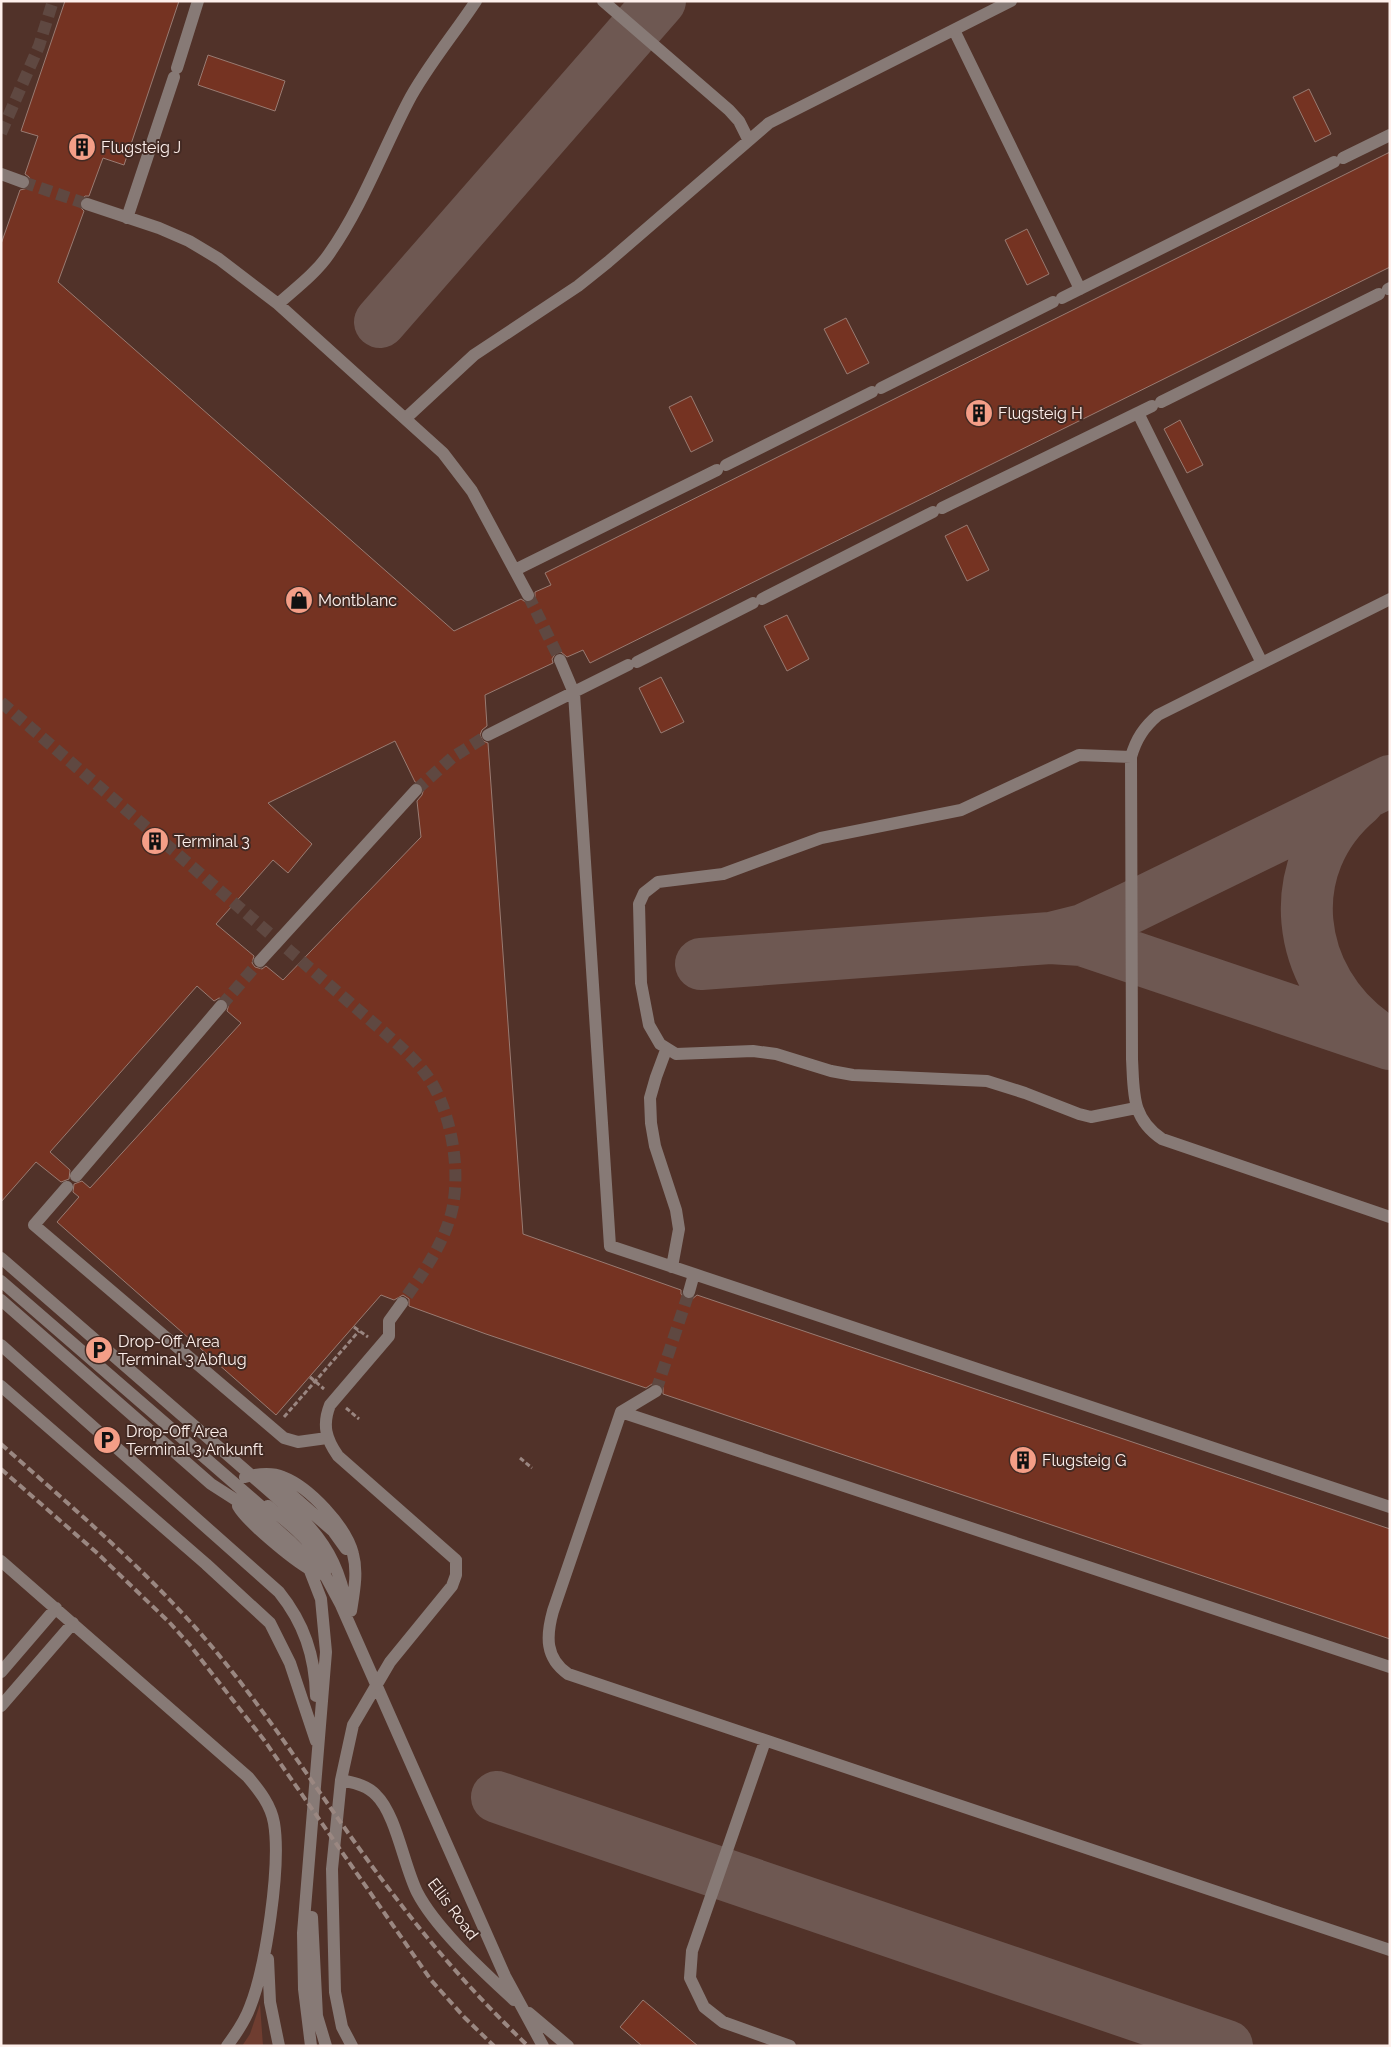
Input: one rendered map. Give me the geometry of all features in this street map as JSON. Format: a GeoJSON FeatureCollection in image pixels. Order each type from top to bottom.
{"type":"FeatureCollection","features":[{"type":"Feature","properties":{"kind":"lane"},"geometry":{"type":"LineString","coordinates":[[127,218],[198,1]]}},
{"type":"Feature","properties":{"kind":"lane"},"geometry":{"type":"LineString","coordinates":[[278,304],[308,278],[328,255],[365,190],[409,100],[476,1]]}},
{"type":"Feature","properties":{"kind":"lane"},"geometry":{"type":"LineString","coordinates":[[603,1],[729,110],[739,121],[748,139]]}},
{"type":"Feature","properties":{"kind":"lane"},"geometry":{"type":"LineString","coordinates":[[406,418],[474,355],[578,286],[608,262],[748,139],[769,123],[1011,1]]}},
{"type":"Feature","properties":{"kind":"lane"},"geometry":{"type":"LineString","coordinates":[[954,30],[1080,289]]}},
{"type":"Feature","properties":{"kind":"lane"},"geometry":{"type":"LineString","coordinates":[[515,570],[1390,134]]}},
{"type":"Feature","properties":{"kind":"lane"},"geometry":{"type":"LineString","coordinates":[[1,174],[23,182]]}},
{"type":"Feature","properties":{"kind":"lane"},"geometry":{"type":"LineString","coordinates":[[86,204],[188,242],[219,260],[278,304],[443,453],[461,474],[528,595]]}},
{"type":"Feature","properties":{"kind":"lane"},"geometry":{"type":"LineString","coordinates":[[488,735],[937,510],[1386,290]]}},
{"type":"Feature","properties":{"kind":"lane"},"geometry":{"type":"LineString","coordinates":[[1138,413],[1262,663]]}},
{"type":"Feature","properties":{"kind":"lane"},"geometry":{"type":"LineString","coordinates":[[1390,599],[1158,715],[1146,725],[1139,735],[1131,757],[1132,1059],[1136,1108],[1151,1131],[1162,1139],[1390,1217]]}},
{"type":"Feature","properties":{"kind":"lane"},"geometry":{"type":"LineString","coordinates":[[560,660],[574,693],[610,1246],[1390,1507]]}},
{"type":"Feature","properties":{"kind":"lane"},"geometry":{"type":"LineString","coordinates":[[1131,757],[1079,756],[961,810],[821,838],[731,872],[668,880],[650,886],[639,904],[642,983],[649,1025],[660,1044],[666,1050],[683,1054],[765,1052],[853,1075],[987,1081],[1091,1117],[1136,1108]]}},
{"type":"Feature","properties":{"kind":"lane"},"geometry":{"type":"LineString","coordinates":[[260,961],[416,790]]}},
{"type":"Feature","properties":{"kind":"lane"},"geometry":{"type":"LineString","coordinates":[[76,1176],[221,1006]]}},
{"type":"Feature","properties":{"kind":"lane"},"geometry":{"type":"LineString","coordinates":[[666,1050],[650,1098],[651,1123],[655,1146],[676,1210],[679,1228],[672,1267]]}},
{"type":"Feature","properties":{"kind":"lane"},"geometry":{"type":"LineString","coordinates":[[67,1187],[34,1225],[284,1438],[298,1442],[327,1438]]}},
{"type":"Feature","properties":{"kind":"lane"},"geometry":{"type":"LineString","coordinates":[[1,1258],[316,1534],[331,1553],[341,1576],[350,1626]]}},
{"type":"Feature","properties":{"kind":"lane"},"geometry":{"type":"LineString","coordinates":[[688,1292],[694,1274]]}},
{"type":"Feature","properties":{"kind":"lane"},"geometry":{"type":"LineString","coordinates":[[1,1281],[274,1518],[296,1543],[313,1574],[321,1600],[324,1619],[325,1669],[304,1942],[304,1989],[311,2046]]}},
{"type":"Feature","properties":{"kind":"lane"},"geometry":{"type":"LineString","coordinates":[[1,1300],[211,1484],[237,1501]]}},
{"type":"Feature","properties":{"kind":"lane"},"geometry":{"type":"LineString","coordinates":[[352,2046],[342,2027],[335,1983],[332,1868],[342,1780],[353,1725],[390,1662],[452,1586],[456,1575],[456,1560],[338,1456],[327,1438],[326,1416],[330,1405],[389,1336],[389,1321],[402,1303]]}},
{"type":"Feature","properties":{"kind":"lane"},"geometry":{"type":"LineString","coordinates":[[1,1345],[241,1556],[289,1604],[307,1640],[314,1663],[318,1748]]}},
{"type":"Feature","properties":{"kind":"lane"},"geometry":{"type":"LineString","coordinates":[[1,1386],[206,1564],[270,1623],[290,1663],[318,1748]]}},
{"type":"Feature","properties":{"kind":"lane"},"geometry":{"type":"LineString","coordinates":[[656,1391],[621,1412],[548,1629],[550,1653],[558,1666],[568,1674],[1390,1950]]}},
{"type":"Feature","properties":{"kind":"lane"},"geometry":{"type":"LineString","coordinates":[[621,1412],[1390,1667]]}},
{"type":"Feature","properties":{"kind":"lane"},"geometry":{"type":"LineString","coordinates":[[228,1457],[237,1501],[245,1515],[309,1569],[326,1577]]}},
{"type":"Feature","properties":{"kind":"lane"},"geometry":{"type":"LineString","coordinates":[[211,1484],[267,1474],[283,1477],[298,1486],[342,1526],[353,1554],[354,1586],[350,1626]]}},
{"type":"Feature","properties":{"kind":"lane"},"geometry":{"type":"LineString","coordinates":[[233,1479],[307,1539],[341,1576]]}},
{"type":"Feature","properties":{"kind":"lane"},"geometry":{"type":"LineString","coordinates":[[307,1539],[317,1554],[350,1626],[505,1976],[542,2046]]}},
{"type":"Feature","properties":{"kind":"lane"},"geometry":{"type":"LineString","coordinates":[[1,1561],[190,1725],[258,1788],[267,1803],[274,1822],[275,1864],[261,1971],[250,2007],[236,2035],[227,2046]]}},
{"type":"Feature","properties":{"kind":"lane"},"geometry":{"type":"LineString","coordinates":[[1,1672],[56,1608]]}},
{"type":"Feature","properties":{"kind":"lane"},"geometry":{"type":"LineString","coordinates":[[1,1706],[73,1623]]}},
{"type":"Feature","properties":{"kind":"lane"},"geometry":{"type":"LineString","coordinates":[[765,1741],[692,1951],[690,1978],[704,2007],[723,2022],[790,2046]]}},
{"type":"Feature","properties":{"kind":"lane","name":"Ellis Road"},"geometry":{"type":"LineString","coordinates":[[342,1780],[366,1787],[377,1795],[385,1808],[399,1842],[406,1869],[418,1895],[437,1920],[471,1958],[515,2002],[568,2046]]}},
{"type":"Feature","properties":{"kind":"lane"},"geometry":{"type":"LineString","coordinates":[[310,1855],[317,2016],[326,2046]]}},
{"type":"Feature","properties":{"kind":"lane"},"geometry":{"type":"LineString","coordinates":[[270,1912],[268,1960],[270,2002],[279,2046]]}},
{"type":"Feature","properties":{"kind":"path"},"geometry":{"type":"LineString","coordinates":[[284,1438],[283,1418],[359,1331]]}},
{"type":"Feature","properties":{"kind":"path"},"geometry":{"type":"LineString","coordinates":[[520,1458],[532,1468]]}},
{"type":"Feature","properties":{"kind":"shaded area"},"geometry":{"type":"Polygon","coordinates":[[[1,1],[1390,1],[1390,2046],[1,2046],[1,1]]]}},
{"type":"Feature","properties":{"kind":"shaded area"},"geometry":{"type":"Polygon","coordinates":[[[260,2004],[263,2046],[242,2046],[250,2034],[260,2004]]]}},
{"type":"Feature","properties":{"kind":"building","name":"Terminal 3"},"geometry":{"type":"Polygon","coordinates":[[[65,1],[179,1],[124,165],[103,158],[89,196],[85,196],[80,201],[79,206],[84,211],[58,282],[454,631],[521,599],[527,603],[532,602],[535,599],[535,592],[551,585],[545,573],[1390,152],[1390,267],[590,663],[583,650],[567,657],[561,652],[556,653],[552,659],[553,663],[485,695],[487,726],[480,735],[483,741],[488,743],[523,1234],[681,1290],[681,1294],[686,1300],[691,1300],[697,1295],[1390,1529],[1390,1639],[663,1394],[663,1387],[659,1384],[652,1384],[646,1388],[486,1334],[409,1306],[409,1299],[403,1295],[394,1300],[381,1295],[276,1415],[57,1222],[79,1197],[73,1192],[74,1184],[82,1181],[90,1188],[241,1023],[227,1011],[229,1004],[226,1000],[219,998],[214,1001],[197,986],[50,1152],[70,1170],[69,1179],[61,1182],[36,1162],[1,1202],[1,244],[20,190],[28,188],[31,184],[29,177],[25,174],[38,136],[21,131],[65,1]],[[395,741],[268,803],[312,844],[288,873],[273,860],[216,924],[254,956],[252,963],[255,967],[262,969],[266,966],[283,980],[421,837],[417,801],[422,795],[424,788],[421,784],[415,782],[395,741]]]}},
{"type":"Feature","properties":{"kind":"building"},"geometry":{"type":"Polygon","coordinates":[[[208,55],[285,81],[275,111],[198,85],[208,55]]]}},
{"type":"Feature","properties":{"kind":"building"},"geometry":{"type":"Polygon","coordinates":[[[1309,89],[1331,134],[1315,142],[1293,97],[1309,89]]]}},
{"type":"Feature","properties":{"kind":"building"},"geometry":{"type":"Polygon","coordinates":[[[1027,229],[1049,274],[1027,285],[1005,240],[1027,229]]]}},
{"type":"Feature","properties":{"kind":"building"},"geometry":{"type":"Polygon","coordinates":[[[846,318],[869,363],[847,374],[824,329],[846,318]]]}},
{"type":"Feature","properties":{"kind":"building"},"geometry":{"type":"Polygon","coordinates":[[[691,396],[713,441],[691,452],[669,407],[691,396]]]}},
{"type":"Feature","properties":{"kind":"building"},"geometry":{"type":"Polygon","coordinates":[[[1180,420],[1203,465],[1187,473],[1164,429],[1180,420]]]}},
{"type":"Feature","properties":{"kind":"building"},"geometry":{"type":"Polygon","coordinates":[[[967,525],[989,570],[967,581],[945,536],[967,525]]]}},
{"type":"Feature","properties":{"kind":"building"},"geometry":{"type":"Polygon","coordinates":[[[787,615],[809,659],[787,671],[764,626],[787,615]]]}},
{"type":"Feature","properties":{"kind":"building"},"geometry":{"type":"Polygon","coordinates":[[[661,677],[684,722],[661,733],[639,688],[661,677]]]}},
{"type":"Feature","properties":{"kind":"building"},"geometry":{"type":"Polygon","coordinates":[[[643,2000],[698,2046],[642,2046],[620,2027],[643,2000]]]}},
{"type":"Feature","properties":{"kind":"taxiway"},"geometry":{"type":"LineString","coordinates":[[380,322],[660,1]]}},
{"type":"Feature","properties":{"kind":"taxiway"},"geometry":{"type":"LineString","coordinates":[[1051,938],[1083,930],[1390,781]]}},
{"type":"Feature","properties":{"kind":"taxiway"},"geometry":{"type":"LineString","coordinates":[[1359,800],[1334,827],[1317,857],[1308,889],[1307,921],[1314,953],[1328,984],[1348,1012],[1375,1035]]}},
{"type":"Feature","properties":{"kind":"taxiway"},"geometry":{"type":"LineString","coordinates":[[701,964],[1050,938],[1082,940],[1390,1044]]}},
{"type":"Feature","properties":{"kind":"taxiway"},"geometry":{"type":"LineString","coordinates":[[497,1797],[1227,2046]]}},
{"type":"Feature","properties":{"kind":"tunnel"},"geometry":{"type":"LineString","coordinates":[[1,133],[39,46],[53,1]]}},
{"type":"Feature","properties":{"kind":"tunnel"},"geometry":{"type":"LineString","coordinates":[[23,182],[87,204]]}},
{"type":"Feature","properties":{"kind":"tunnel"},"geometry":{"type":"LineString","coordinates":[[528,595],[560,660]]}},
{"type":"Feature","properties":{"kind":"tunnel"},"geometry":{"type":"LineString","coordinates":[[1,702],[391,1038],[415,1061],[430,1080],[445,1111],[450,1130],[455,1168],[453,1205],[440,1243],[402,1303]]}},
{"type":"Feature","properties":{"kind":"tunnel"},"geometry":{"type":"LineString","coordinates":[[416,790],[453,757],[488,735]]}},
{"type":"Feature","properties":{"kind":"tunnel"},"geometry":{"type":"LineString","coordinates":[[221,1006],[260,961]]}},
{"type":"Feature","properties":{"kind":"tunnel"},"geometry":{"type":"LineString","coordinates":[[656,1391],[689,1292]]}},
{"type":"Feature","properties":{"kind":"railway"},"geometry":{"type":"LineString","coordinates":[[1,1444],[114,1545],[193,1625],[242,1684],[353,1840],[414,1921],[493,2012],[528,2046]]}},
{"type":"Feature","properties":{"kind":"railway"},"geometry":{"type":"LineString","coordinates":[[1,1469],[96,1552],[169,1622],[189,1644],[264,1740],[431,1980],[464,2017],[494,2046]]}},
{"type":"Feature","properties":{"kind":"place","name":"Flugsteig J"},"geometry":{"type":"Point","coordinates":[82,147]}},
{"type":"Feature","properties":{"kind":"place","name":"Flugsteig H"},"geometry":{"type":"Point","coordinates":[979,413]}},
{"type":"Feature","properties":{"kind":"place","name":"Montblanc"},"geometry":{"type":"Point","coordinates":[299,600]}},
{"type":"Feature","properties":{"kind":"place","name":"Terminal 3"},"geometry":{"type":"Point","coordinates":[155,841]}},
{"type":"Feature","properties":{"kind":"place","name":"Drop-Off Area Terminal 3 Abflug"},"geometry":{"type":"Point","coordinates":[99,1350]}},
{"type":"Feature","properties":{"kind":"place","name":"Drop-Off Area Terminal 3 Ankunft"},"geometry":{"type":"Point","coordinates":[107,1440]}},
{"type":"Feature","properties":{"kind":"place","name":"Flugsteig G"},"geometry":{"type":"Point","coordinates":[1023,1460]}}]}
